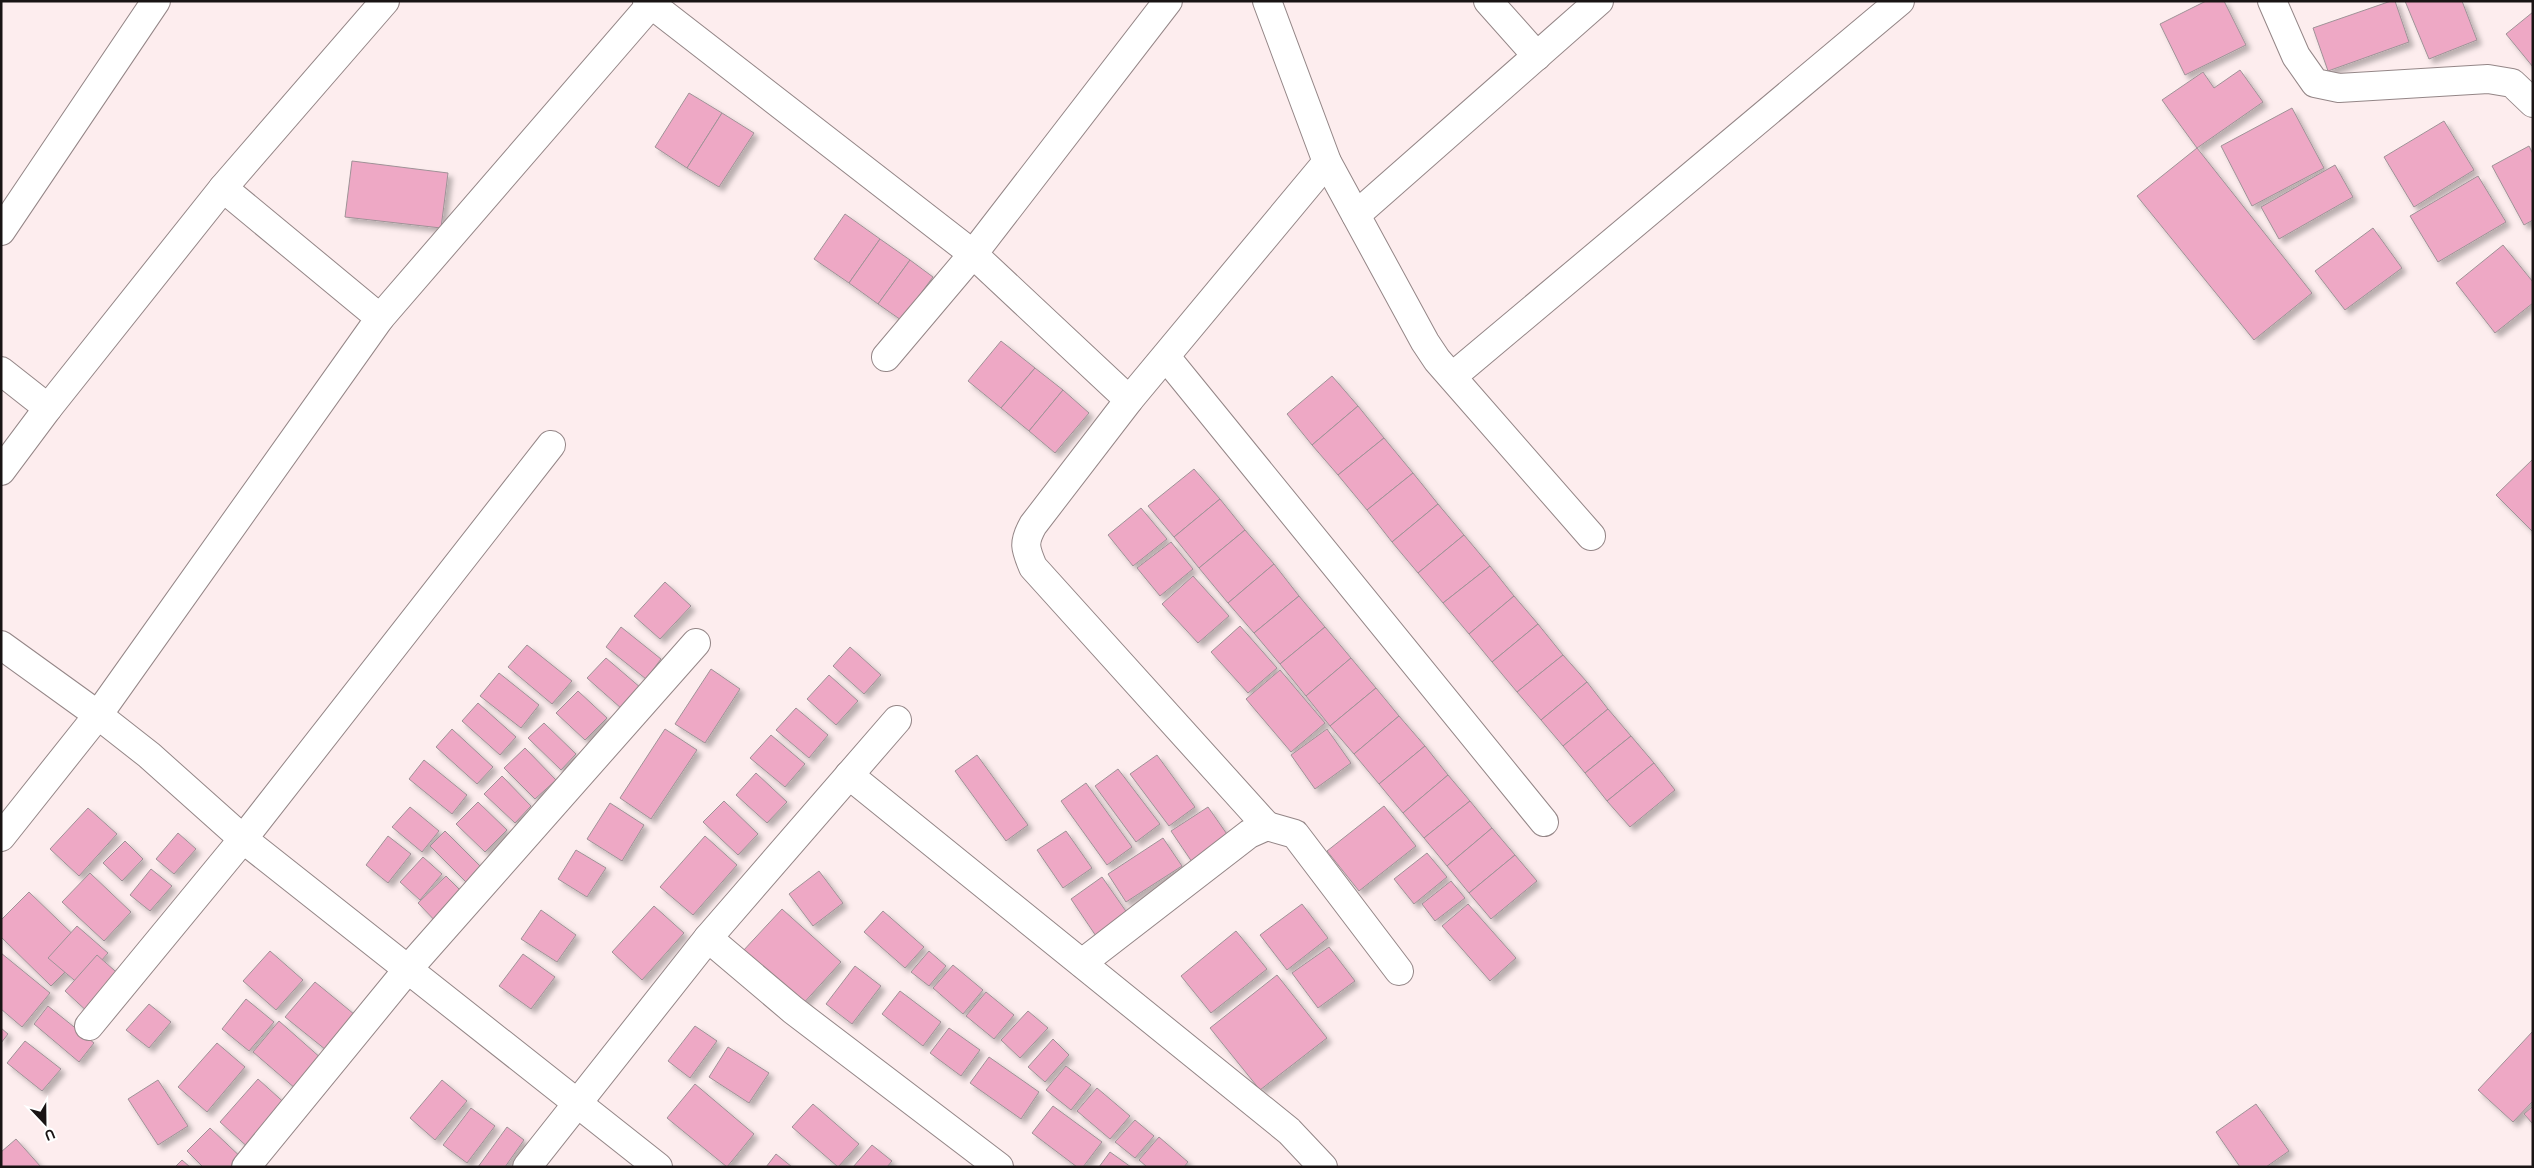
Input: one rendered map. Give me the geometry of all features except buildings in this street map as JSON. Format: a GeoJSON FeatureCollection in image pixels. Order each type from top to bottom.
{"type":"FeatureCollection","features":[{"type":"Feature","properties":{"kind":"street"},"geometry":{"type":"LineString","coordinates":[[1,231],[156,1]]}},
{"type":"Feature","properties":{"kind":"street"},"geometry":{"type":"LineString","coordinates":[[1,471],[48,408],[223,188],[385,1]]}},
{"type":"Feature","properties":{"kind":"street"},"geometry":{"type":"LineString","coordinates":[[886,357],[973,254],[1168,1]]}},
{"type":"Feature","properties":{"kind":"street"},"geometry":{"type":"LineString","coordinates":[[1267,1],[1327,162],[1425,342],[1437,360],[1453,376],[1591,536]]}},
{"type":"Feature","properties":{"kind":"street"},"geometry":{"type":"LineString","coordinates":[[1488,1],[1537,56]]}},
{"type":"Feature","properties":{"kind":"street"},"geometry":{"type":"LineString","coordinates":[[1356,215],[1599,1]]}},
{"type":"Feature","properties":{"kind":"street"},"geometry":{"type":"LineString","coordinates":[[1453,376],[1900,1]]}},
{"type":"Feature","properties":{"kind":"street"},"geometry":{"type":"LineString","coordinates":[[2272,1],[2296,56],[2315,82],[2339,88],[2488,79],[2512,83],[2533,103]]}},
{"type":"Feature","properties":{"kind":"street"},"geometry":{"type":"LineString","coordinates":[[1,837],[98,715],[380,318],[651,2],[973,254],[1129,400]]}},
{"type":"Feature","properties":{"kind":"street"},"geometry":{"type":"LineString","coordinates":[[1327,162],[1129,400],[1033,525],[1025,538],[1026,551],[1033,567],[1267,826],[1295,834],[1399,971]]}},
{"type":"Feature","properties":{"kind":"street"},"geometry":{"type":"LineString","coordinates":[[223,188],[380,318]]}},
{"type":"Feature","properties":{"kind":"street"},"geometry":{"type":"LineString","coordinates":[[1166,357],[1544,822]]}},
{"type":"Feature","properties":{"kind":"street"},"geometry":{"type":"LineString","coordinates":[[1,371],[48,408]]}},
{"type":"Feature","properties":{"kind":"street"},"geometry":{"type":"LineString","coordinates":[[89,1026],[243,839],[551,445]]}},
{"type":"Feature","properties":{"kind":"street"},"geometry":{"type":"LineString","coordinates":[[246,1167],[408,969],[696,643]]}},
{"type":"Feature","properties":{"kind":"street"},"geometry":{"type":"LineString","coordinates":[[1,646],[98,715],[148,755],[243,839],[658,1167]]}},
{"type":"Feature","properties":{"kind":"street"},"geometry":{"type":"LineString","coordinates":[[527,1167],[578,1105],[708,938],[897,720]]}},
{"type":"Feature","properties":{"kind":"street"},"geometry":{"type":"LineString","coordinates":[[849,775],[1288,1131],[1316,1164]]}},
{"type":"Feature","properties":{"kind":"street"},"geometry":{"type":"LineString","coordinates":[[1082,963],[1249,834],[1267,826]]}},
{"type":"Feature","properties":{"kind":"street"},"geometry":{"type":"LineString","coordinates":[[708,938],[793,1010],[999,1167]]}}]}
